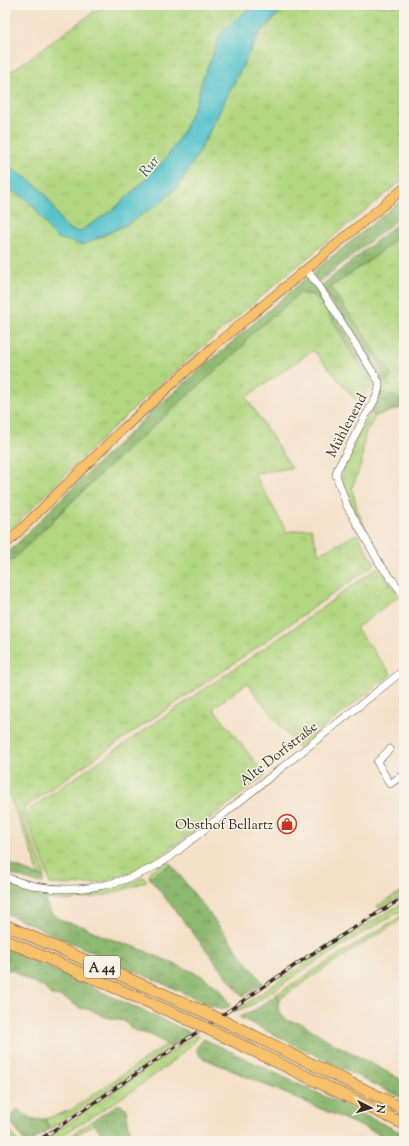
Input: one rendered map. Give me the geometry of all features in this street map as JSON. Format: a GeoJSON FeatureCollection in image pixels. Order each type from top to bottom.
{"type":"FeatureCollection","features":[{"type":"Feature","properties":{"kind":"highway","name":"A 44"},"geometry":{"type":"LineString","coordinates":[[5,925],[200,1010],[404,1109]]}},
{"type":"Feature","properties":{"kind":"highway","name":"A 44"},"geometry":{"type":"LineString","coordinates":[[5,940],[187,1019],[404,1124]]}},
{"type":"Feature","properties":{"kind":"main road"},"geometry":{"type":"LineString","coordinates":[[5,545],[123,429],[214,346],[404,188]]}},
{"type":"Feature","properties":{"kind":"street","name":"Mühlenend"},"geometry":{"type":"LineString","coordinates":[[306,269],[319,286],[379,382],[379,389],[376,397],[337,470],[336,475],[347,506],[380,564],[404,595]]}},
{"type":"Feature","properties":{"kind":"street","name":"Alte Dorfstraße"},"geometry":{"type":"LineString","coordinates":[[5,877],[34,886],[52,889],[92,888],[137,875],[170,857],[404,670]]}},
{"type":"Feature","properties":{"kind":"street"},"geometry":{"type":"LineString","coordinates":[[390,749],[377,762],[390,784],[404,774]]}},
{"type":"Feature","properties":{"kind":"green space"},"geometry":{"type":"Polygon","coordinates":[[[98,5],[253,5],[218,39],[213,55],[203,77],[197,100],[184,130],[168,156],[114,209],[79,232],[72,230],[62,222],[47,197],[40,189],[5,165],[5,76],[99,8],[98,5]]]}},
{"type":"Feature","properties":{"kind":"green space"},"geometry":{"type":"Polygon","coordinates":[[[294,5],[379,5],[386,7],[404,5],[404,179],[295,268],[153,390],[90,450],[5,535],[5,187],[20,194],[26,199],[37,211],[51,232],[97,239],[129,223],[164,200],[180,183],[197,156],[258,35],[280,12],[294,5]]]}},
{"type":"Feature","properties":{"kind":"green space"},"geometry":{"type":"Polygon","coordinates":[[[404,198],[404,214],[319,282],[314,277],[314,272],[318,268],[404,198]]]}},
{"type":"Feature","properties":{"kind":"green space"},"geometry":{"type":"Polygon","coordinates":[[[404,218],[404,232],[373,258],[331,287],[392,376],[388,380],[382,382],[321,286],[404,218]]]}},
{"type":"Feature","properties":{"kind":"green space"},"geometry":{"type":"Polygon","coordinates":[[[404,232],[404,405],[396,397],[381,392],[331,287],[373,258],[404,232]]]}},
{"type":"Feature","properties":{"kind":"green space"},"geometry":{"type":"Polygon","coordinates":[[[307,277],[318,288],[375,379],[367,379],[322,303],[313,295],[300,293],[247,338],[243,346],[109,466],[5,567],[5,556],[73,487],[150,413],[307,277]]]}},
{"type":"Feature","properties":{"kind":"green space"},"geometry":{"type":"Polygon","coordinates":[[[300,293],[313,295],[322,303],[377,384],[366,391],[359,404],[313,350],[246,397],[292,468],[254,473],[287,532],[311,528],[319,554],[357,534],[375,564],[24,808],[23,819],[44,871],[44,878],[38,875],[34,857],[5,785],[5,567],[109,466],[243,346],[247,338],[300,293]]]}},
{"type":"Feature","properties":{"kind":"green space"},"geometry":{"type":"Polygon","coordinates":[[[381,392],[396,397],[404,405],[404,407],[376,416],[370,413],[381,392]]]}},
{"type":"Feature","properties":{"kind":"green space"},"geometry":{"type":"Polygon","coordinates":[[[370,413],[376,416],[365,434],[361,464],[352,488],[357,509],[370,539],[349,502],[342,481],[348,457],[370,413]]]}},
{"type":"Feature","properties":{"kind":"green space"},"geometry":{"type":"Polygon","coordinates":[[[378,567],[399,596],[356,628],[391,674],[298,748],[247,683],[213,708],[265,775],[205,823],[144,866],[117,878],[102,882],[89,884],[50,884],[46,868],[26,818],[28,810],[301,623],[378,567]]]}},
{"type":"Feature","properties":{"kind":"green space"},"geometry":{"type":"Polygon","coordinates":[[[168,861],[171,864],[149,877],[150,871],[168,861]]]}},
{"type":"Feature","properties":{"kind":"green space"},"geometry":{"type":"Polygon","coordinates":[[[5,862],[44,878],[43,883],[34,882],[5,872],[5,862]]]}},
{"type":"Feature","properties":{"kind":"green space"},"geometry":{"type":"Polygon","coordinates":[[[171,864],[263,983],[243,997],[149,877],[171,864]]]}},
{"type":"Feature","properties":{"kind":"green space"},"geometry":{"type":"Polygon","coordinates":[[[143,877],[147,880],[120,891],[96,897],[72,900],[46,899],[47,893],[84,893],[108,889],[143,877]]]}},
{"type":"Feature","properties":{"kind":"green space"},"geometry":{"type":"Polygon","coordinates":[[[5,882],[47,893],[46,903],[51,913],[66,922],[85,927],[105,937],[138,948],[202,976],[220,989],[230,1006],[222,1010],[5,913],[5,882]]]}},
{"type":"Feature","properties":{"kind":"green space"},"geometry":{"type":"Polygon","coordinates":[[[404,890],[404,894],[379,909],[377,906],[404,890]]]}},
{"type":"Feature","properties":{"kind":"green space"},"geometry":{"type":"Polygon","coordinates":[[[404,902],[404,909],[300,972],[254,1004],[232,1013],[318,954],[404,902]]]}},
{"type":"Feature","properties":{"kind":"green space"},"geometry":{"type":"Polygon","coordinates":[[[404,914],[404,918],[278,1000],[277,994],[404,914]]]}},
{"type":"Feature","properties":{"kind":"green space"},"geometry":{"type":"Polygon","coordinates":[[[5,948],[192,1033],[171,1047],[151,1035],[135,1031],[124,1021],[105,1017],[92,1010],[80,1008],[66,999],[51,995],[43,987],[25,979],[15,971],[5,969],[5,948]]]}},
{"type":"Feature","properties":{"kind":"green space"},"geometry":{"type":"Polygon","coordinates":[[[277,994],[279,997],[278,1009],[285,1019],[292,1022],[301,1023],[333,1043],[404,1081],[404,1099],[239,1017],[257,1009],[277,994]]]}},
{"type":"Feature","properties":{"kind":"green space"},"geometry":{"type":"Polygon","coordinates":[[[196,1035],[199,1037],[148,1080],[54,1141],[42,1141],[196,1035]]]}},
{"type":"Feature","properties":{"kind":"green space"},"geometry":{"type":"Polygon","coordinates":[[[204,1039],[404,1134],[404,1141],[395,1141],[201,1057],[196,1048],[204,1039]]]}},
{"type":"Feature","properties":{"kind":"green space"},"geometry":{"type":"Polygon","coordinates":[[[167,1044],[171,1047],[50,1129],[45,1119],[71,1110],[167,1044]]]}},
{"type":"Feature","properties":{"kind":"green space"},"geometry":{"type":"Polygon","coordinates":[[[117,1105],[126,1108],[129,1127],[134,1141],[109,1139],[101,1133],[92,1121],[117,1105]]]}},
{"type":"Feature","properties":{"kind":"green space"},"geometry":{"type":"Polygon","coordinates":[[[17,1109],[33,1120],[45,1119],[50,1129],[32,1141],[24,1141],[10,1120],[17,1109]]]}},
{"type":"Feature","properties":{"kind":"green space"},"geometry":{"type":"Polygon","coordinates":[[[92,1121],[94,1124],[67,1141],[63,1141],[92,1121]]]}},
{"type":"Feature","properties":{"kind":"green space"},"geometry":{"type":"Polygon","coordinates":[[[7,1127],[17,1141],[5,1141],[5,1130],[7,1127]]]}},
{"type":"Feature","properties":{"kind":"water"},"geometry":{"type":"Polygon","coordinates":[[[253,5],[294,5],[280,12],[258,35],[197,156],[180,183],[164,200],[129,223],[83,245],[57,238],[51,232],[35,208],[25,198],[5,187],[5,165],[24,176],[37,186],[46,195],[57,215],[66,226],[79,232],[114,209],[168,156],[184,130],[197,100],[203,77],[213,55],[218,39],[224,29],[253,5]]]}},
{"type":"Feature","properties":{"kind":"railway"},"geometry":{"type":"LineString","coordinates":[[38,1141],[310,955],[404,897]]}},
{"type":"Feature","properties":{"kind":"place","name":"Obsthof Bellartz"},"geometry":{"type":"Point","coordinates":[287,824]}},
{"type":"Feature","properties":{"kind":"water label","name":"Rur"},"geometry":{"type":"Point","coordinates":[149,166]}}]}
